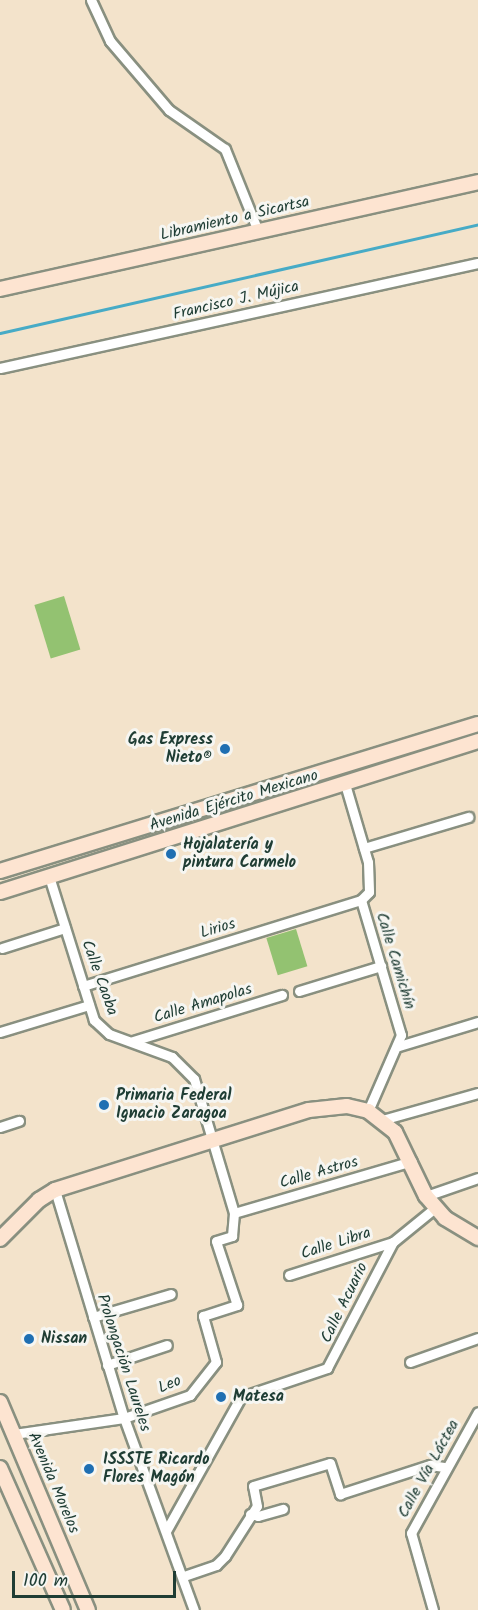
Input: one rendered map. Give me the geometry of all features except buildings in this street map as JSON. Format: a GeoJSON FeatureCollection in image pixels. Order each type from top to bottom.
{"type":"FeatureCollection","features":[{"type":"Feature","properties":{"kind":"street"},"geometry":{"type":"LineString","coordinates":[[91,0],[110,41],[169,110],[225,149],[258,231]]}},
{"type":"Feature","properties":{"kind":"street","name":"Libramiento a Sicartsa"},"geometry":{"type":"LineString","coordinates":[[0,289],[478,182]]}},
{"type":"Feature","properties":{"kind":"street","name":"Francisco J. Mújica"},"geometry":{"type":"LineString","coordinates":[[0,369],[478,263]]}},
{"type":"Feature","properties":{"kind":"street","name":"Avenida Ejército Mexicano"},"geometry":{"type":"LineString","coordinates":[[0,871],[478,724]]}},
{"type":"Feature","properties":{"kind":"street"},"geometry":{"type":"LineString","coordinates":[[444,735],[448,750]]}},
{"type":"Feature","properties":{"kind":"street","name":"Avenida Ejército Mexicano"},"geometry":{"type":"LineString","coordinates":[[0,892],[478,741]]}},
{"type":"Feature","properties":{"kind":"street","name":"Calle Camichín"},"geometry":{"type":"LineString","coordinates":[[345,784],[364,848],[369,892],[361,900],[400,1030],[399,1046]]}},
{"type":"Feature","properties":{"kind":"street"},"geometry":{"type":"LineString","coordinates":[[189,812],[194,830]]}},
{"type":"Feature","properties":{"kind":"street"},"geometry":{"type":"LineString","coordinates":[[364,848],[468,817]]}},
{"type":"Feature","properties":{"kind":"street","name":"Calle Caoba"},"geometry":{"type":"LineString","coordinates":[[49,876],[89,1005],[102,1030],[172,1057],[188,1070],[214,1140],[234,1213]]}},
{"type":"Feature","properties":{"kind":"street","name":"Lirios"},"geometry":{"type":"LineString","coordinates":[[83,986],[361,900]]}},
{"type":"Feature","properties":{"kind":"street"},"geometry":{"type":"LineString","coordinates":[[2,948],[65,928]]}},
{"type":"Feature","properties":{"kind":"street"},"geometry":{"type":"LineString","coordinates":[[299,991],[381,966]]}},
{"type":"Feature","properties":{"kind":"street","name":"Calle Amapolas"},"geometry":{"type":"LineString","coordinates":[[133,1041],[282,995]]}},
{"type":"Feature","properties":{"kind":"street"},"geometry":{"type":"LineString","coordinates":[[0,1032],[89,1005]]}},
{"type":"Feature","properties":{"kind":"street"},"geometry":{"type":"LineString","coordinates":[[368,1111],[399,1046],[478,1022]]}},
{"type":"Feature","properties":{"kind":"street"},"geometry":{"type":"LineString","coordinates":[[382,1120],[478,1093]]}},
{"type":"Feature","properties":{"kind":"street"},"geometry":{"type":"LineString","coordinates":[[0,1239],[39,1200],[55,1190],[326,1107],[368,1111],[382,1120],[395,1132],[412,1161],[426,1196],[456,1228],[478,1238]]}},
{"type":"Feature","properties":{"kind":"street"},"geometry":{"type":"LineString","coordinates":[[0,1127],[19,1121]]}},
{"type":"Feature","properties":{"kind":"street","name":"Calle Astros"},"geometry":{"type":"LineString","coordinates":[[234,1213],[412,1161]]}},
{"type":"Feature","properties":{"kind":"street"},"geometry":{"type":"LineString","coordinates":[[426,1196],[478,1178]]}},
{"type":"Feature","properties":{"kind":"street","name":"Prolongación Laureles"},"geometry":{"type":"LineString","coordinates":[[55,1190],[124,1418],[184,1576],[194,1610]]}},
{"type":"Feature","properties":{"kind":"street","name":"Calle Acuario"},"geometry":{"type":"LineString","coordinates":[[166,1531],[241,1397],[327,1368],[393,1242],[436,1207]]}},
{"type":"Feature","properties":{"kind":"street","name":"Leo"},"geometry":{"type":"LineString","coordinates":[[14,1434],[124,1418],[190,1395],[216,1362],[203,1316],[237,1305],[216,1241],[232,1236],[234,1213]]}},
{"type":"Feature","properties":{"kind":"street","name":"Calle Libra"},"geometry":{"type":"LineString","coordinates":[[289,1275],[393,1242]]}},
{"type":"Feature","properties":{"kind":"street"},"geometry":{"type":"LineString","coordinates":[[93,1317],[171,1294]]}},
{"type":"Feature","properties":{"kind":"street"},"geometry":{"type":"LineString","coordinates":[[410,1362],[478,1338]]}},
{"type":"Feature","properties":{"kind":"street"},"geometry":{"type":"LineString","coordinates":[[107,1365],[167,1346]]}},
{"type":"Feature","properties":{"kind":"street","name":"Avenida Morelos"},"geometry":{"type":"LineString","coordinates":[[0,1402],[88,1610]]}},
{"type":"Feature","properties":{"kind":"street","name":"Calle Vía Láctea"},"geometry":{"type":"LineString","coordinates":[[433,1610],[411,1533],[444,1467],[478,1412]]}},
{"type":"Feature","properties":{"kind":"street"},"geometry":{"type":"LineString","coordinates":[[184,1576],[216,1565],[257,1506],[253,1486],[330,1462],[340,1494],[430,1465],[444,1467]]}},
{"type":"Feature","properties":{"kind":"street"},"geometry":{"type":"LineString","coordinates":[[0,1468],[63,1610]]}},
{"type":"Feature","properties":{"kind":"street"},"geometry":{"type":"LineString","coordinates":[[250,1514],[283,1509]]}},
{"type":"Feature","properties":{"kind":"green space"},"geometry":{"type":"Polygon","coordinates":[[[64,596],[80,650],[51,659],[34,605],[64,596]]]}},
{"type":"Feature","properties":{"kind":"green space"},"geometry":{"type":"Polygon","coordinates":[[[296,929],[307,966],[278,975],[266,938],[296,929]]]}},
{"type":"Feature","properties":{"kind":"waterway"},"geometry":{"type":"LineString","coordinates":[[0,333],[478,224]]}},
{"type":"Feature","properties":{"kind":"place","name":"Gas Express Nieto®"},"geometry":{"type":"Point","coordinates":[225,749]}},
{"type":"Feature","properties":{"kind":"place","name":"Hojalatería y pintura Carmelo"},"geometry":{"type":"Point","coordinates":[171,854]}},
{"type":"Feature","properties":{"kind":"place","name":"Primaria Federal Ignacio Zaragoa"},"geometry":{"type":"Point","coordinates":[104,1105]}},
{"type":"Feature","properties":{"kind":"place","name":"Nissan"},"geometry":{"type":"Point","coordinates":[29,1339]}},
{"type":"Feature","properties":{"kind":"place","name":"Matesa"},"geometry":{"type":"Point","coordinates":[221,1397]}},
{"type":"Feature","properties":{"kind":"place","name":"ISSSTE Ricardo Flores Magón"},"geometry":{"type":"Point","coordinates":[89,1469]}}]}
